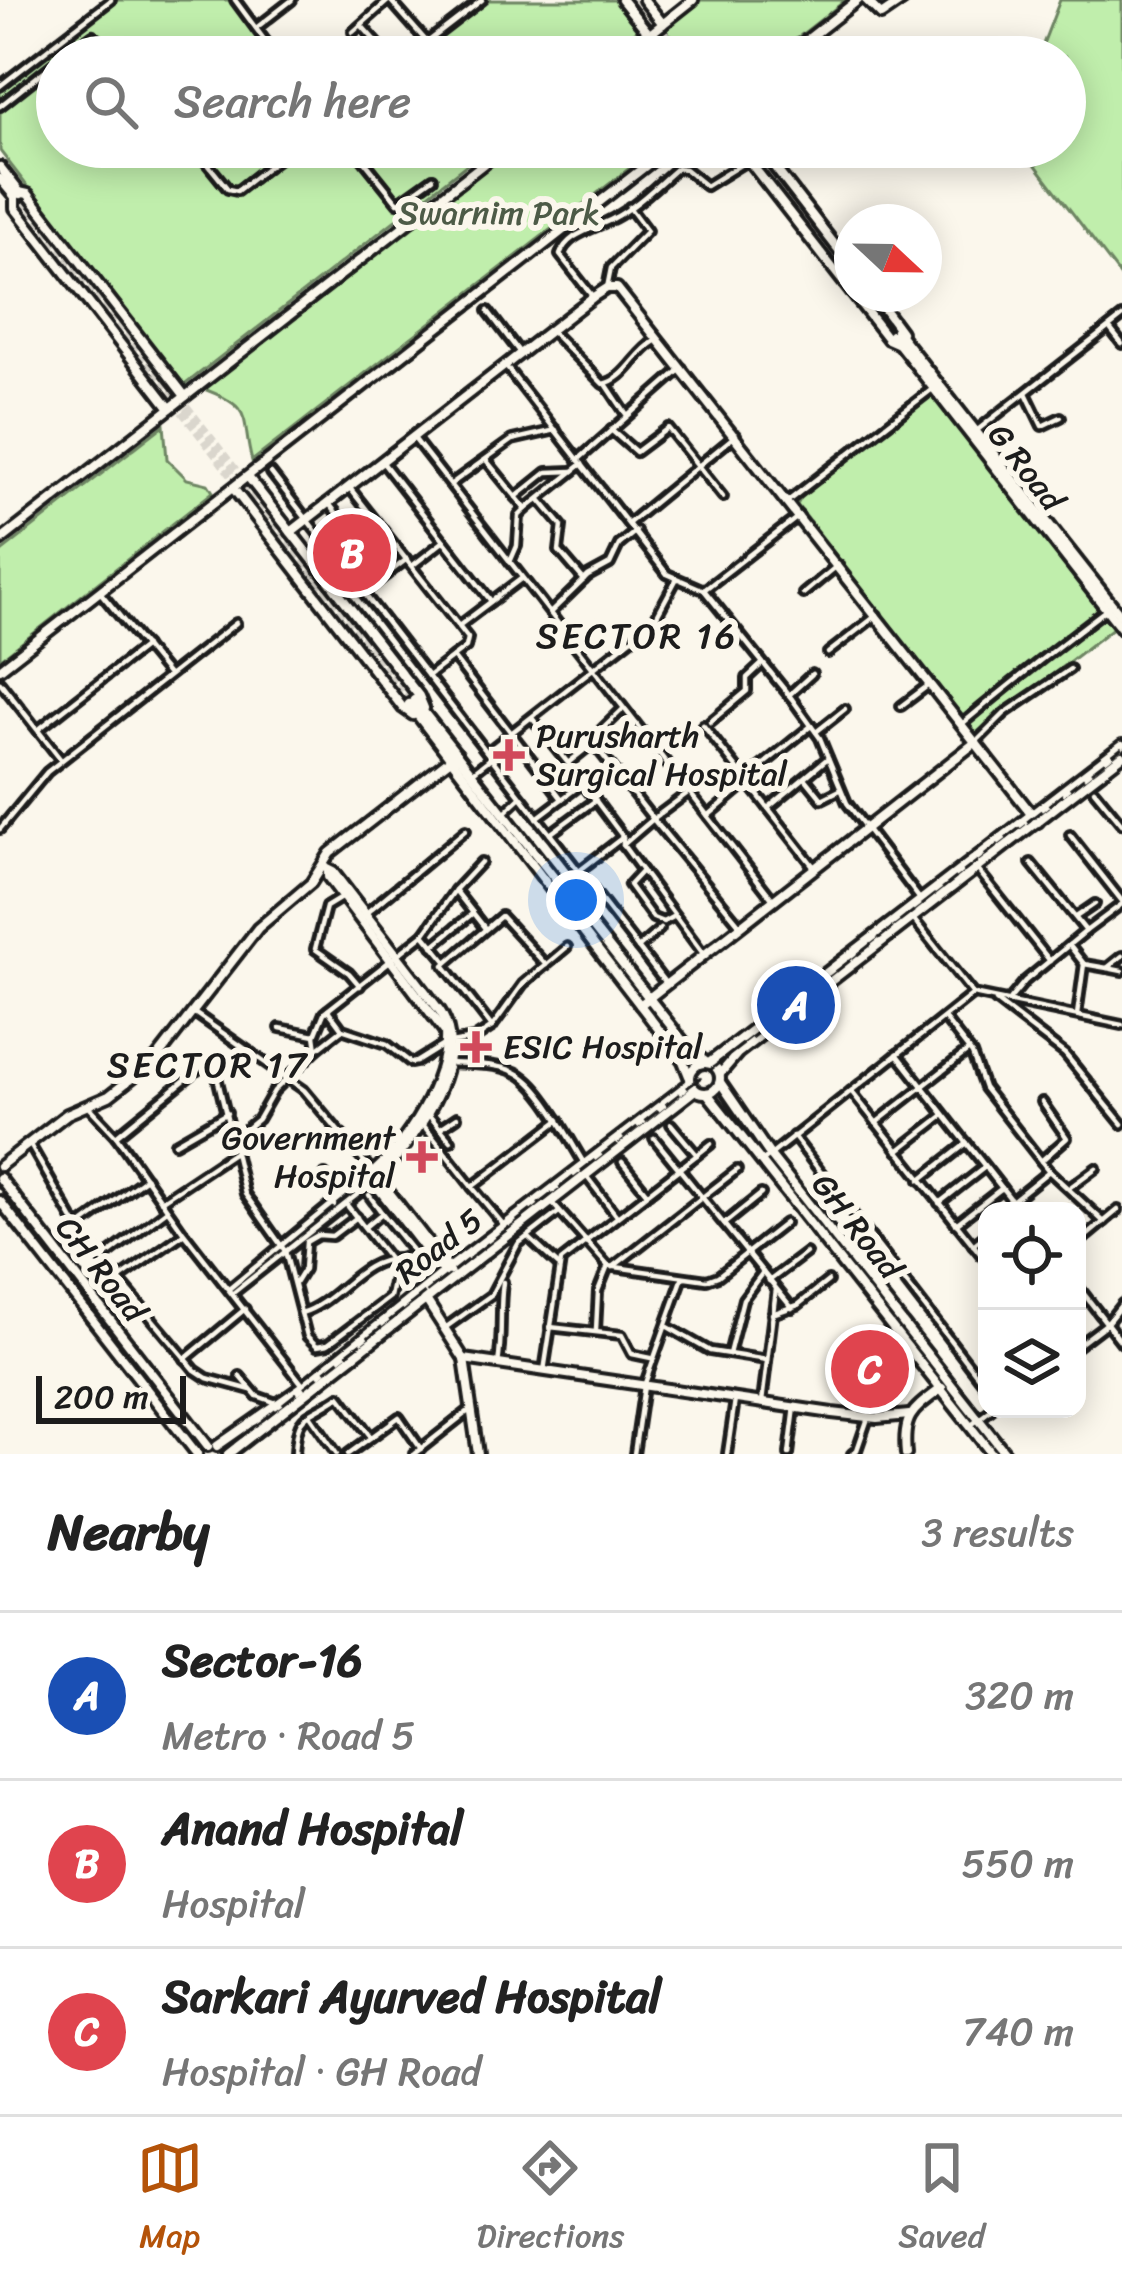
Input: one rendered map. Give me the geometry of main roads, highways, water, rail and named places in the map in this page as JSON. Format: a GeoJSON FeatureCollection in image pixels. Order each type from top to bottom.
{"type":"FeatureCollection","features":[{"type":"Feature","properties":{"kind":"tunnel"},"geometry":{"type":"LineString","coordinates":[[631,0],[659,36]]}},
{"type":"Feature","properties":{"kind":"tunnel"},"geometry":{"type":"LineString","coordinates":[[639,0],[667,36]]}},
{"type":"Feature","properties":{"kind":"tunnel"},"geometry":{"type":"LineString","coordinates":[[761,168],[834,261]]}},
{"type":"Feature","properties":{"kind":"tunnel"},"geometry":{"type":"LineString","coordinates":[[770,168],[834,250]]}},
{"type":"Feature","properties":{"kind":"tunnel"},"geometry":{"type":"LineString","coordinates":[[25,198],[414,700]]}},
{"type":"Feature","properties":{"kind":"tunnel"},"geometry":{"type":"LineString","coordinates":[[20,203],[409,704]]}},
{"type":"Feature","properties":{"kind":"tunnel"},"geometry":{"type":"LineString","coordinates":[[874,312],[892,335]]}},
{"type":"Feature","properties":{"kind":"railway"},"geometry":{"type":"LineString","coordinates":[[219,1454],[1122,748]]}},
{"type":"Feature","properties":{"kind":"place","name":"Anand Hospital"},"geometry":{"type":"Point","coordinates":[352,553]}},
{"type":"Feature","properties":{"kind":"place","name":"Purusharth Surgical Hospital"},"geometry":{"type":"Point","coordinates":[509,755]}},
{"type":"Feature","properties":{"kind":"place","name":"Sector-16"},"geometry":{"type":"Point","coordinates":[796,1005]}},
{"type":"Feature","properties":{"kind":"place","name":"ESIC Hospital"},"geometry":{"type":"Point","coordinates":[476,1047]}},
{"type":"Feature","properties":{"kind":"place","name":"Government Hospital"},"geometry":{"type":"Point","coordinates":[422,1157]}},
{"type":"Feature","properties":{"kind":"place","name":"Sarkari Ayurved Hospital"},"geometry":{"type":"Point","coordinates":[870,1369]}},
{"type":"Feature","properties":{"kind":"district","name":"SECTOR 16"},"geometry":{"type":"Point","coordinates":[637,636]}},
{"type":"Feature","properties":{"kind":"district","name":"SECTOR 17"},"geometry":{"type":"Point","coordinates":[208,1065]}},
{"type":"Feature","properties":{"kind":"park label","name":"Swarnim Park"},"geometry":{"type":"Point","coordinates":[499,213]}}]}
